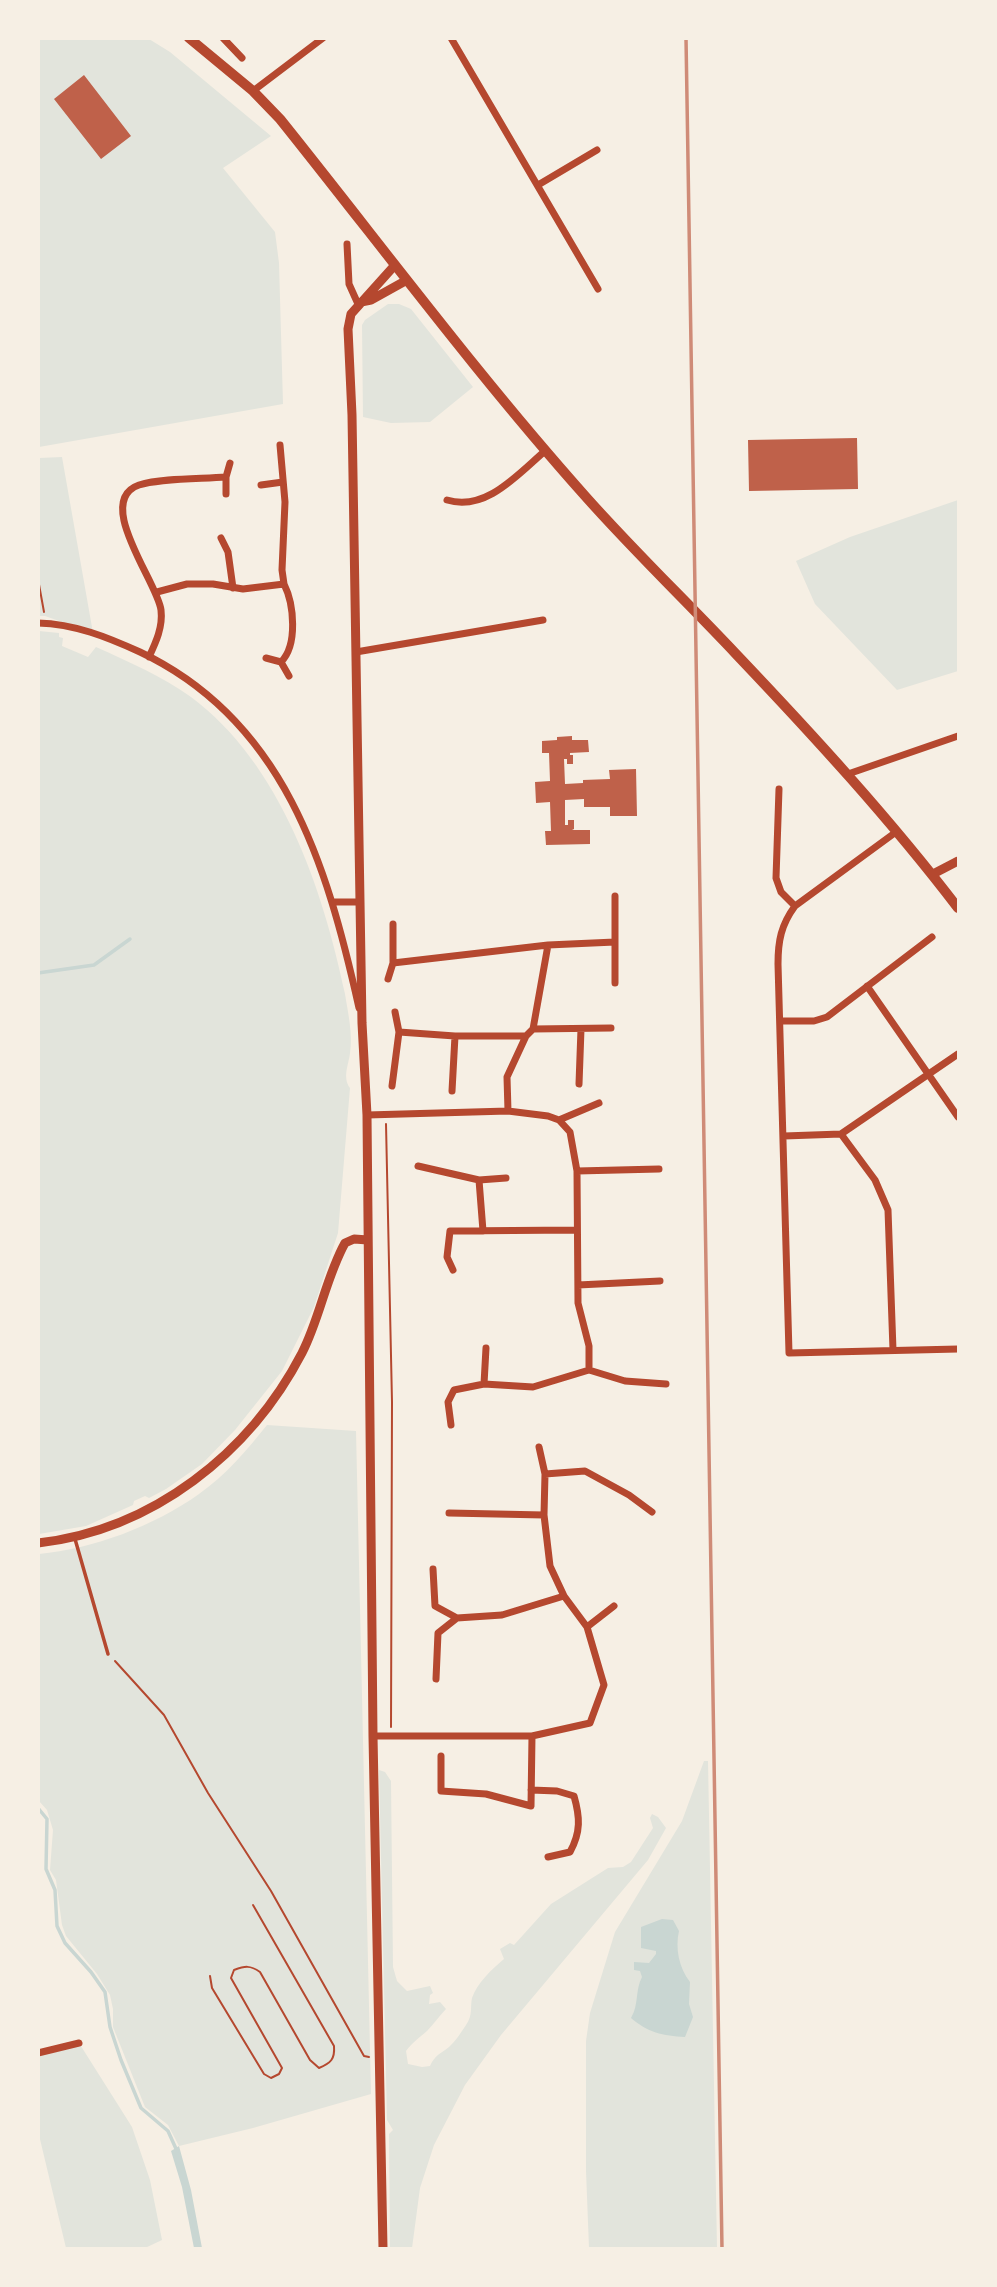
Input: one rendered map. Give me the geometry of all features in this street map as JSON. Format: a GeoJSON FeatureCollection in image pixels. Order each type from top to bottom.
{"type":"FeatureCollection","features":[{"type":"Feature","properties":{"kind":"main road"},"geometry":{"type":"LineString","coordinates":[[189,38],[253,90],[286,127],[485,380],[545,451],[669,588],[729,647],[848,774],[933,874],[958,908]]}},
{"type":"Feature","properties":{"kind":"street"},"geometry":{"type":"LineString","coordinates":[[223,38],[242,58]]}},
{"type":"Feature","properties":{"kind":"street"},"geometry":{"type":"LineString","coordinates":[[253,90],[323,38]]}},
{"type":"Feature","properties":{"kind":"street"},"geometry":{"type":"LineString","coordinates":[[451,38],[598,289]]}},
{"type":"Feature","properties":{"kind":"street"},"geometry":{"type":"LineString","coordinates":[[538,185],[597,150]]}},
{"type":"Feature","properties":{"kind":"street"},"geometry":{"type":"LineString","coordinates":[[347,244],[349,284],[360,303]]}},
{"type":"Feature","properties":{"kind":"street"},"geometry":{"type":"LineString","coordinates":[[383,2249],[373,1736],[366,1115],[348,329],[351,314],[395,265]]}},
{"type":"Feature","properties":{"kind":"street"},"geometry":{"type":"LineString","coordinates":[[360,303],[407,280]]}},
{"type":"Feature","properties":{"kind":"street"},"geometry":{"type":"LineString","coordinates":[[280,445],[285,502],[282,569],[290,600],[291,627],[287,657],[281,662]]}},
{"type":"Feature","properties":{"kind":"street"},"geometry":{"type":"LineString","coordinates":[[447,500],[464,504],[488,496],[545,451]]}},
{"type":"Feature","properties":{"kind":"street"},"geometry":{"type":"LineString","coordinates":[[226,495],[226,477],[230,463]]}},
{"type":"Feature","properties":{"kind":"street"},"geometry":{"type":"LineString","coordinates":[[149,657],[159,633],[161,607],[157,592],[131,543],[123,505],[127,494],[133,488],[149,483],[226,477]]}},
{"type":"Feature","properties":{"kind":"street"},"geometry":{"type":"LineString","coordinates":[[261,485],[283,482]]}},
{"type":"Feature","properties":{"kind":"street"},"geometry":{"type":"LineString","coordinates":[[221,538],[228,552],[233,588]]}},
{"type":"Feature","properties":{"kind":"street"},"geometry":{"type":"LineString","coordinates":[[157,592],[187,584],[255,588],[284,584]]}},
{"type":"Feature","properties":{"kind":"street"},"geometry":{"type":"LineString","coordinates":[[356,652],[543,620]]}},
{"type":"Feature","properties":{"kind":"street"},"geometry":{"type":"LineString","coordinates":[[38,623],[82,629],[149,657],[187,678],[208,694],[252,741],[271,766],[299,817],[322,870],[362,1023]]}},
{"type":"Feature","properties":{"kind":"street"},"geometry":{"type":"LineString","coordinates":[[266,658],[281,662],[289,676]]}},
{"type":"Feature","properties":{"kind":"street"},"geometry":{"type":"LineString","coordinates":[[848,774],[958,736]]}},
{"type":"Feature","properties":{"kind":"street"},"geometry":{"type":"LineString","coordinates":[[779,789],[776,878],[781,892],[794,906]]}},
{"type":"Feature","properties":{"kind":"street"},"geometry":{"type":"LineString","coordinates":[[896,832],[794,906],[779,936],[789,1353],[958,1349]]}},
{"type":"Feature","properties":{"kind":"street"},"geometry":{"type":"LineString","coordinates":[[933,874],[958,861]]}},
{"type":"Feature","properties":{"kind":"street"},"geometry":{"type":"LineString","coordinates":[[615,896],[615,983]]}},
{"type":"Feature","properties":{"kind":"street"},"geometry":{"type":"LineString","coordinates":[[332,902],[360,902]]}},
{"type":"Feature","properties":{"kind":"street"},"geometry":{"type":"LineString","coordinates":[[388,979],[393,963],[393,924]]}},
{"type":"Feature","properties":{"kind":"street"},"geometry":{"type":"LineString","coordinates":[[780,1021],[814,1021],[827,1017],[932,937]]}},
{"type":"Feature","properties":{"kind":"street"},"geometry":{"type":"LineString","coordinates":[[393,963],[548,946],[615,942]]}},
{"type":"Feature","properties":{"kind":"street"},"geometry":{"type":"LineString","coordinates":[[508,1111],[507,1077],[526,1035],[533,1029],[548,946]]}},
{"type":"Feature","properties":{"kind":"street"},"geometry":{"type":"LineString","coordinates":[[867,986],[958,1117]]}},
{"type":"Feature","properties":{"kind":"street"},"geometry":{"type":"LineString","coordinates":[[392,1086],[399,1032],[395,1012]]}},
{"type":"Feature","properties":{"kind":"street"},"geometry":{"type":"LineString","coordinates":[[533,1029],[611,1028]]}},
{"type":"Feature","properties":{"kind":"street"},"geometry":{"type":"LineString","coordinates":[[579,1084],[581,1029]]}},
{"type":"Feature","properties":{"kind":"street"},"geometry":{"type":"LineString","coordinates":[[399,1032],[455,1036],[526,1035]]}},
{"type":"Feature","properties":{"kind":"street"},"geometry":{"type":"LineString","coordinates":[[452,1091],[455,1036]]}},
{"type":"Feature","properties":{"kind":"street"},"geometry":{"type":"LineString","coordinates":[[784,1136],[841,1134],[958,1054]]}},
{"type":"Feature","properties":{"kind":"street"},"geometry":{"type":"LineString","coordinates":[[559,1120],[599,1103]]}},
{"type":"Feature","properties":{"kind":"street"},"geometry":{"type":"LineString","coordinates":[[366,1115],[508,1111],[548,1116],[559,1120],[570,1132],[577,1171],[578,1303],[589,1346],[589,1370]]}},
{"type":"Feature","properties":{"kind":"street"},"geometry":{"type":"LineString","coordinates":[[841,1134],[875,1181],[888,1210],[893,1350]]}},
{"type":"Feature","properties":{"kind":"street"},"geometry":{"type":"LineString","coordinates":[[418,1166],[479,1180],[506,1178]]}},
{"type":"Feature","properties":{"kind":"street"},"geometry":{"type":"LineString","coordinates":[[577,1171],[659,1169]]}},
{"type":"Feature","properties":{"kind":"street"},"geometry":{"type":"LineString","coordinates":[[479,1180],[483,1231]]}},
{"type":"Feature","properties":{"kind":"street"},"geometry":{"type":"LineString","coordinates":[[453,1270],[447,1257],[450,1230],[576,1230]]}},
{"type":"Feature","properties":{"kind":"street"},"geometry":{"type":"LineString","coordinates":[[38,1543],[74,1537],[116,1523],[170,1496],[232,1449],[265,1410],[302,1353],[345,1243],[354,1239],[368,1240]]}},
{"type":"Feature","properties":{"kind":"street"},"geometry":{"type":"LineString","coordinates":[[578,1285],[660,1281]]}},
{"type":"Feature","properties":{"kind":"street"},"geometry":{"type":"LineString","coordinates":[[484,1384],[486,1348]]}},
{"type":"Feature","properties":{"kind":"street"},"geometry":{"type":"LineString","coordinates":[[451,1425],[448,1402],[454,1391],[484,1384],[533,1387],[589,1370],[625,1381],[666,1384]]}},
{"type":"Feature","properties":{"kind":"street"},"geometry":{"type":"LineString","coordinates":[[373,1736],[531,1736],[590,1723],[604,1685],[587,1627],[564,1596],[550,1566],[544,1515],[545,1474],[539,1447]]}},
{"type":"Feature","properties":{"kind":"street"},"geometry":{"type":"LineString","coordinates":[[545,1474],[585,1471],[629,1495],[652,1512]]}},
{"type":"Feature","properties":{"kind":"street"},"geometry":{"type":"LineString","coordinates":[[449,1513],[544,1515]]}},
{"type":"Feature","properties":{"kind":"street"},"geometry":{"type":"LineString","coordinates":[[433,1569],[435,1606],[457,1618],[502,1615],[564,1596]]}},
{"type":"Feature","properties":{"kind":"street"},"geometry":{"type":"LineString","coordinates":[[587,1627],[614,1606]]}},
{"type":"Feature","properties":{"kind":"street"},"geometry":{"type":"LineString","coordinates":[[436,1679],[438,1633],[457,1618]]}},
{"type":"Feature","properties":{"kind":"street"},"geometry":{"type":"LineString","coordinates":[[440,1756],[441,1791],[486,1794],[531,1806],[531,1736]]}},
{"type":"Feature","properties":{"kind":"street"},"geometry":{"type":"LineString","coordinates":[[531,1790],[557,1791],[574,1796],[579,1815],[578,1838],[570,1852],[548,1857]]}},
{"type":"Feature","properties":{"kind":"street"},"geometry":{"type":"LineString","coordinates":[[39,2050],[79,2043]]}},
{"type":"Feature","properties":{"kind":"lane"},"geometry":{"type":"LineString","coordinates":[[74,1537],[108,1654]]}},
{"type":"Feature","properties":{"kind":"path"},"geometry":{"type":"LineString","coordinates":[[38,579],[45,616]]}},
{"type":"Feature","properties":{"kind":"path"},"geometry":{"type":"LineString","coordinates":[[386,1116],[391,1402],[391,1735]]}},
{"type":"Feature","properties":{"kind":"path"},"geometry":{"type":"LineString","coordinates":[[108,1654],[164,1715],[208,1793],[271,1891],[364,2056],[380,2059]]}},
{"type":"Feature","properties":{"kind":"path"},"geometry":{"type":"LineString","coordinates":[[210,1976],[212,1988],[264,2074],[271,2078],[279,2074],[282,2068],[231,1978],[234,1970],[242,1967],[250,1966],[260,1972],[310,2060],[318,2068],[329,2064],[334,2056],[334,2046],[253,1905]]}},
{"type":"Feature","properties":{"kind":"shaded area"},"geometry":{"type":"Polygon","coordinates":[[[39,39],[149,39],[170,52],[271,136],[223,168],[275,232],[279,263],[283,404],[39,447],[39,39]]]}},
{"type":"Feature","properties":{"kind":"shaded area"},"geometry":{"type":"Polygon","coordinates":[[[388,304],[399,304],[411,309],[473,387],[430,422],[391,423],[363,417],[362,325],[388,304]]]}},
{"type":"Feature","properties":{"kind":"shaded area"},"geometry":{"type":"Polygon","coordinates":[[[62,457],[93,633],[39,616],[39,458],[62,457]]]}},
{"type":"Feature","properties":{"kind":"shaded area"},"geometry":{"type":"Polygon","coordinates":[[[958,500],[958,671],[897,690],[815,604],[796,561],[850,537],[958,500]]]}},
{"type":"Feature","properties":{"kind":"shaded area"},"geometry":{"type":"Polygon","coordinates":[[[39,631],[59,633],[59,637],[63,638],[62,646],[88,657],[96,647],[169,682],[223,725],[250,757],[294,831],[310,872],[336,954],[351,1038],[346,1075],[350,1088],[338,1233],[314,1307],[282,1371],[235,1430],[202,1464],[166,1489],[149,1498],[145,1496],[134,1501],[133,1505],[86,1526],[39,1534],[39,631]]]}},
{"type":"Feature","properties":{"kind":"shaded area"},"geometry":{"type":"Polygon","coordinates":[[[267,1425],[356,1431],[371,2094],[179,2146],[168,2125],[145,2107],[113,2027],[110,1995],[97,1974],[66,1936],[62,1925],[56,1880],[50,1870],[53,1830],[47,1810],[39,1801],[39,1554],[80,1547],[122,1534],[181,1506],[209,1487],[244,1453],[267,1425]]]}},
{"type":"Feature","properties":{"kind":"shaded area"},"geometry":{"type":"Polygon","coordinates":[[[704,1761],[708,1761],[717,2248],[589,2248],[586,2041],[590,2013],[615,1932],[682,1821],[704,1761]]]}},
{"type":"Feature","properties":{"kind":"shaded area"},"geometry":{"type":"Polygon","coordinates":[[[379,1770],[385,1772],[391,1781],[393,1967],[397,1981],[407,1991],[430,1986],[433,1993],[430,1995],[429,2004],[440,2002],[446,2009],[406,2051],[408,2064],[422,2067],[430,2066],[436,2057],[454,2042],[466,2025],[477,1987],[504,1959],[500,1949],[510,1943],[514,1945],[551,1904],[608,1868],[623,1867],[631,1862],[653,1828],[650,1818],[652,1814],[658,1817],[666,1828],[648,1860],[501,2035],[465,2085],[434,2145],[420,2188],[412,2248],[390,2248],[389,2134],[393,2130],[387,2120],[379,1770]]]}},
{"type":"Feature","properties":{"kind":"shaded area"},"geometry":{"type":"Polygon","coordinates":[[[662,1919],[673,1920],[679,1931],[679,1958],[690,1982],[689,2004],[693,2017],[685,2037],[656,2032],[631,2018],[642,1977],[640,1971],[634,1970],[634,1962],[649,1963],[656,1954],[656,1951],[641,1948],[641,1927],[662,1919]]]}},
{"type":"Feature","properties":{"kind":"shaded area"},"geometry":{"type":"Polygon","coordinates":[[[79,2043],[132,2127],[150,2180],[162,2240],[145,2248],[66,2248],[39,2135],[38,2053],[79,2043]]]}},
{"type":"Feature","properties":{"kind":"shaded area"},"geometry":{"type":"Polygon","coordinates":[[[179,2146],[202,2248],[194,2248],[182,2187],[171,2151],[179,2146]]]}},
{"type":"Feature","properties":{"kind":"building"},"geometry":{"type":"Polygon","coordinates":[[[84,75],[131,136],[101,159],[54,99],[84,75]]]}},
{"type":"Feature","properties":{"kind":"building"},"geometry":{"type":"Polygon","coordinates":[[[857,438],[858,489],[749,491],[748,440],[857,438]]]}},
{"type":"Feature","properties":{"kind":"building"},"geometry":{"type":"Polygon","coordinates":[[[572,736],[572,740],[588,740],[589,752],[570,753],[573,755],[573,764],[567,764],[567,759],[564,759],[565,784],[610,779],[609,770],[636,769],[637,816],[610,816],[610,807],[584,807],[584,799],[565,800],[565,825],[568,825],[568,820],[574,820],[572,830],[590,830],[590,844],[546,845],[545,831],[551,831],[550,802],[536,803],[535,782],[550,781],[549,753],[542,753],[542,741],[572,736]]]}},
{"type":"Feature","properties":{"kind":"waterway"},"geometry":{"type":"LineString","coordinates":[[38,973],[94,965],[130,939]]}},
{"type":"Feature","properties":{"kind":"waterway"},"geometry":{"type":"LineString","coordinates":[[38,1808],[47,1819],[46,1869],[55,1890],[57,1926],[65,1943],[105,1992],[110,2027],[141,2108],[168,2131],[177,2151]]}},
{"type":"Feature","properties":{"kind":"railway"},"geometry":{"type":"LineString","coordinates":[[686,38],[722,2248]]}}]}
